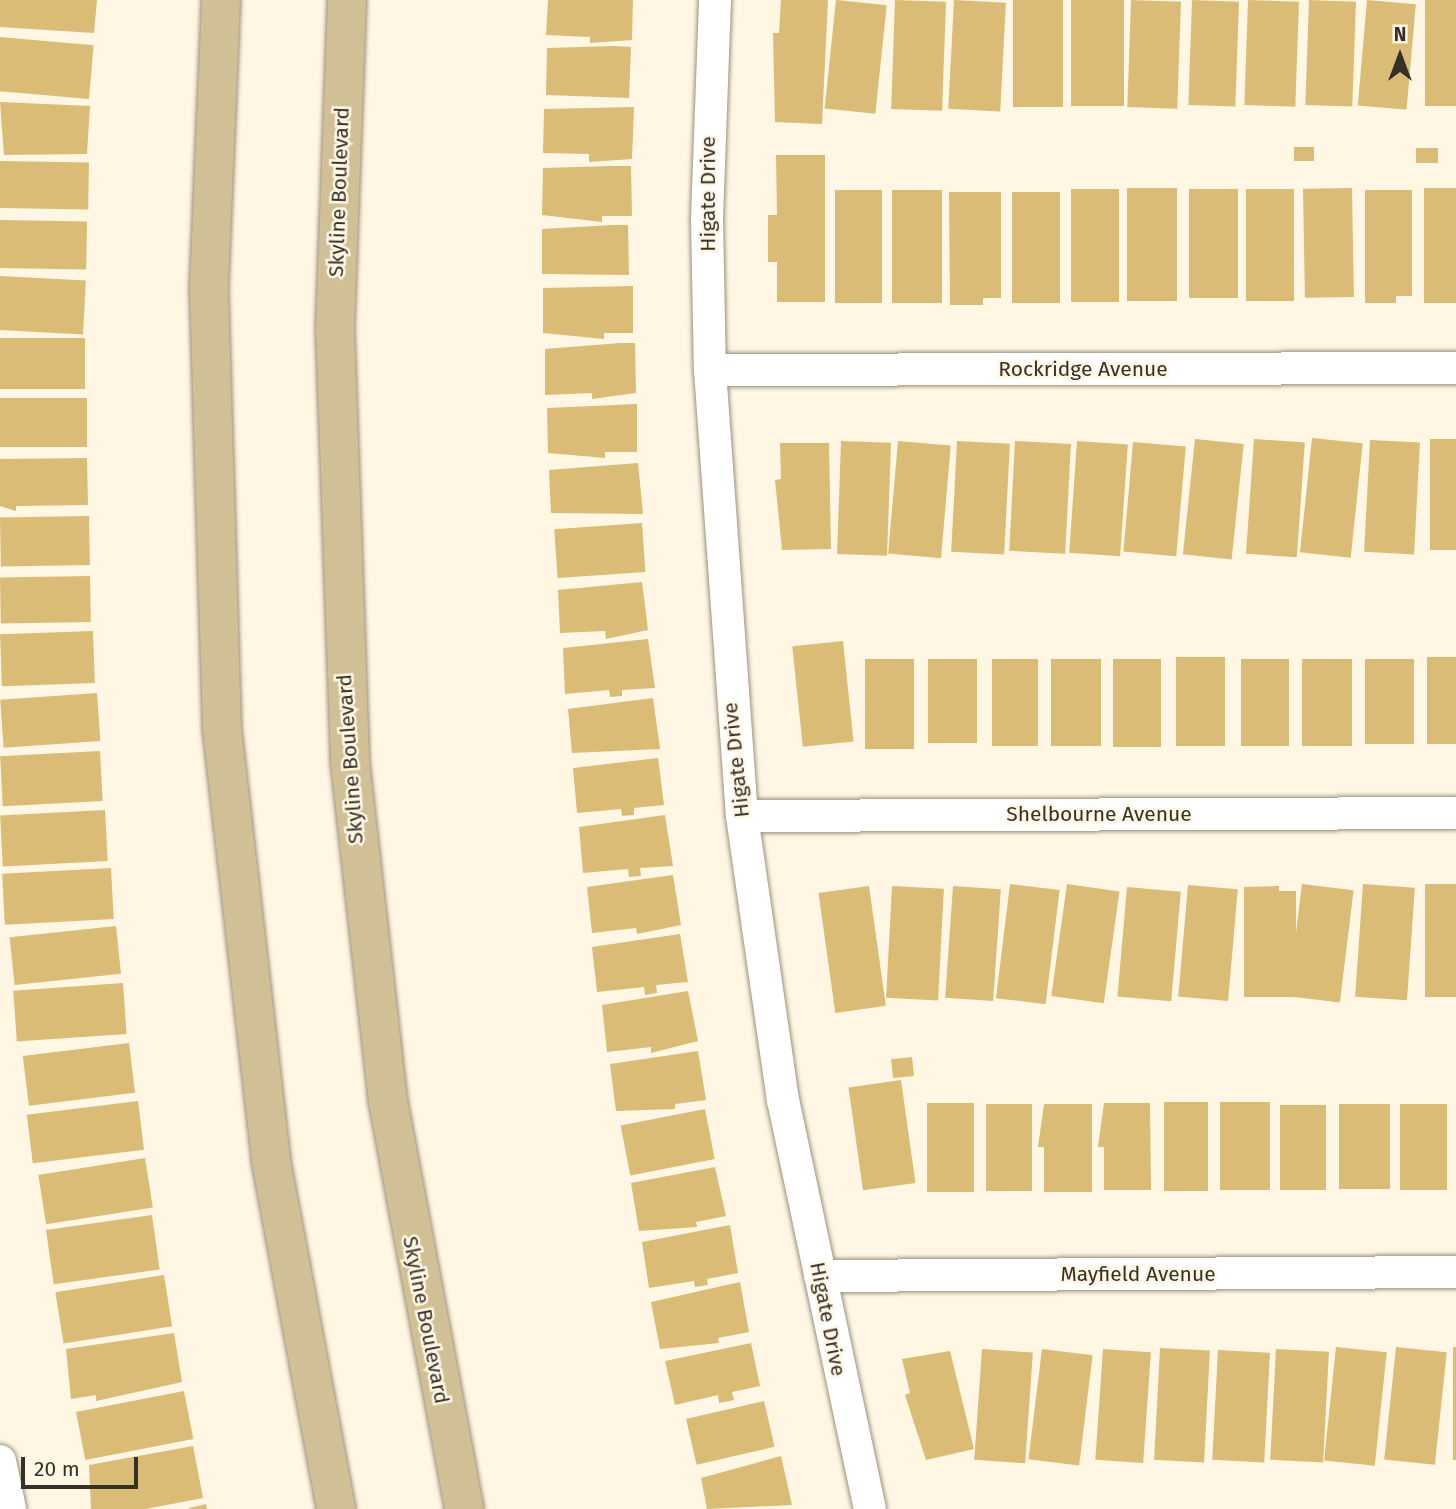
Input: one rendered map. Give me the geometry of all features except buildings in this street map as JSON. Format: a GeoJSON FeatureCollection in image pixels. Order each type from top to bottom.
{"type":"FeatureCollection","features":[{"type":"Feature","properties":{"kind":"main road"},"geometry":{"type":"LineString","coordinates":[[220,0],[209,291],[222,729],[271,1161],[337,1509]]}},
{"type":"Feature","properties":{"kind":"main road","name":"Skyline Boulevard"},"geometry":{"type":"LineString","coordinates":[[347,0],[335,341],[349,762],[388,1101],[464,1509]]}},
{"type":"Feature","properties":{"kind":"street","name":"Higate Drive"},"geometry":{"type":"LineString","coordinates":[[715,0],[707,206],[710,370],[742,816],[783,1100],[870,1509]]}},
{"type":"Feature","properties":{"kind":"street","name":"Rockridge Avenue"},"geometry":{"type":"LineString","coordinates":[[710,370],[1456,368]]}},
{"type":"Feature","properties":{"kind":"street","name":"Shelbourne Avenue"},"geometry":{"type":"LineString","coordinates":[[742,816],[1456,813]]}},
{"type":"Feature","properties":{"kind":"street","name":"Mayfield Avenue"},"geometry":{"type":"LineString","coordinates":[[820,1276],[1456,1272]]}},
{"type":"Feature","properties":{"kind":"street"},"geometry":{"type":"LineString","coordinates":[[0,1461],[10,1509]]}}]}
